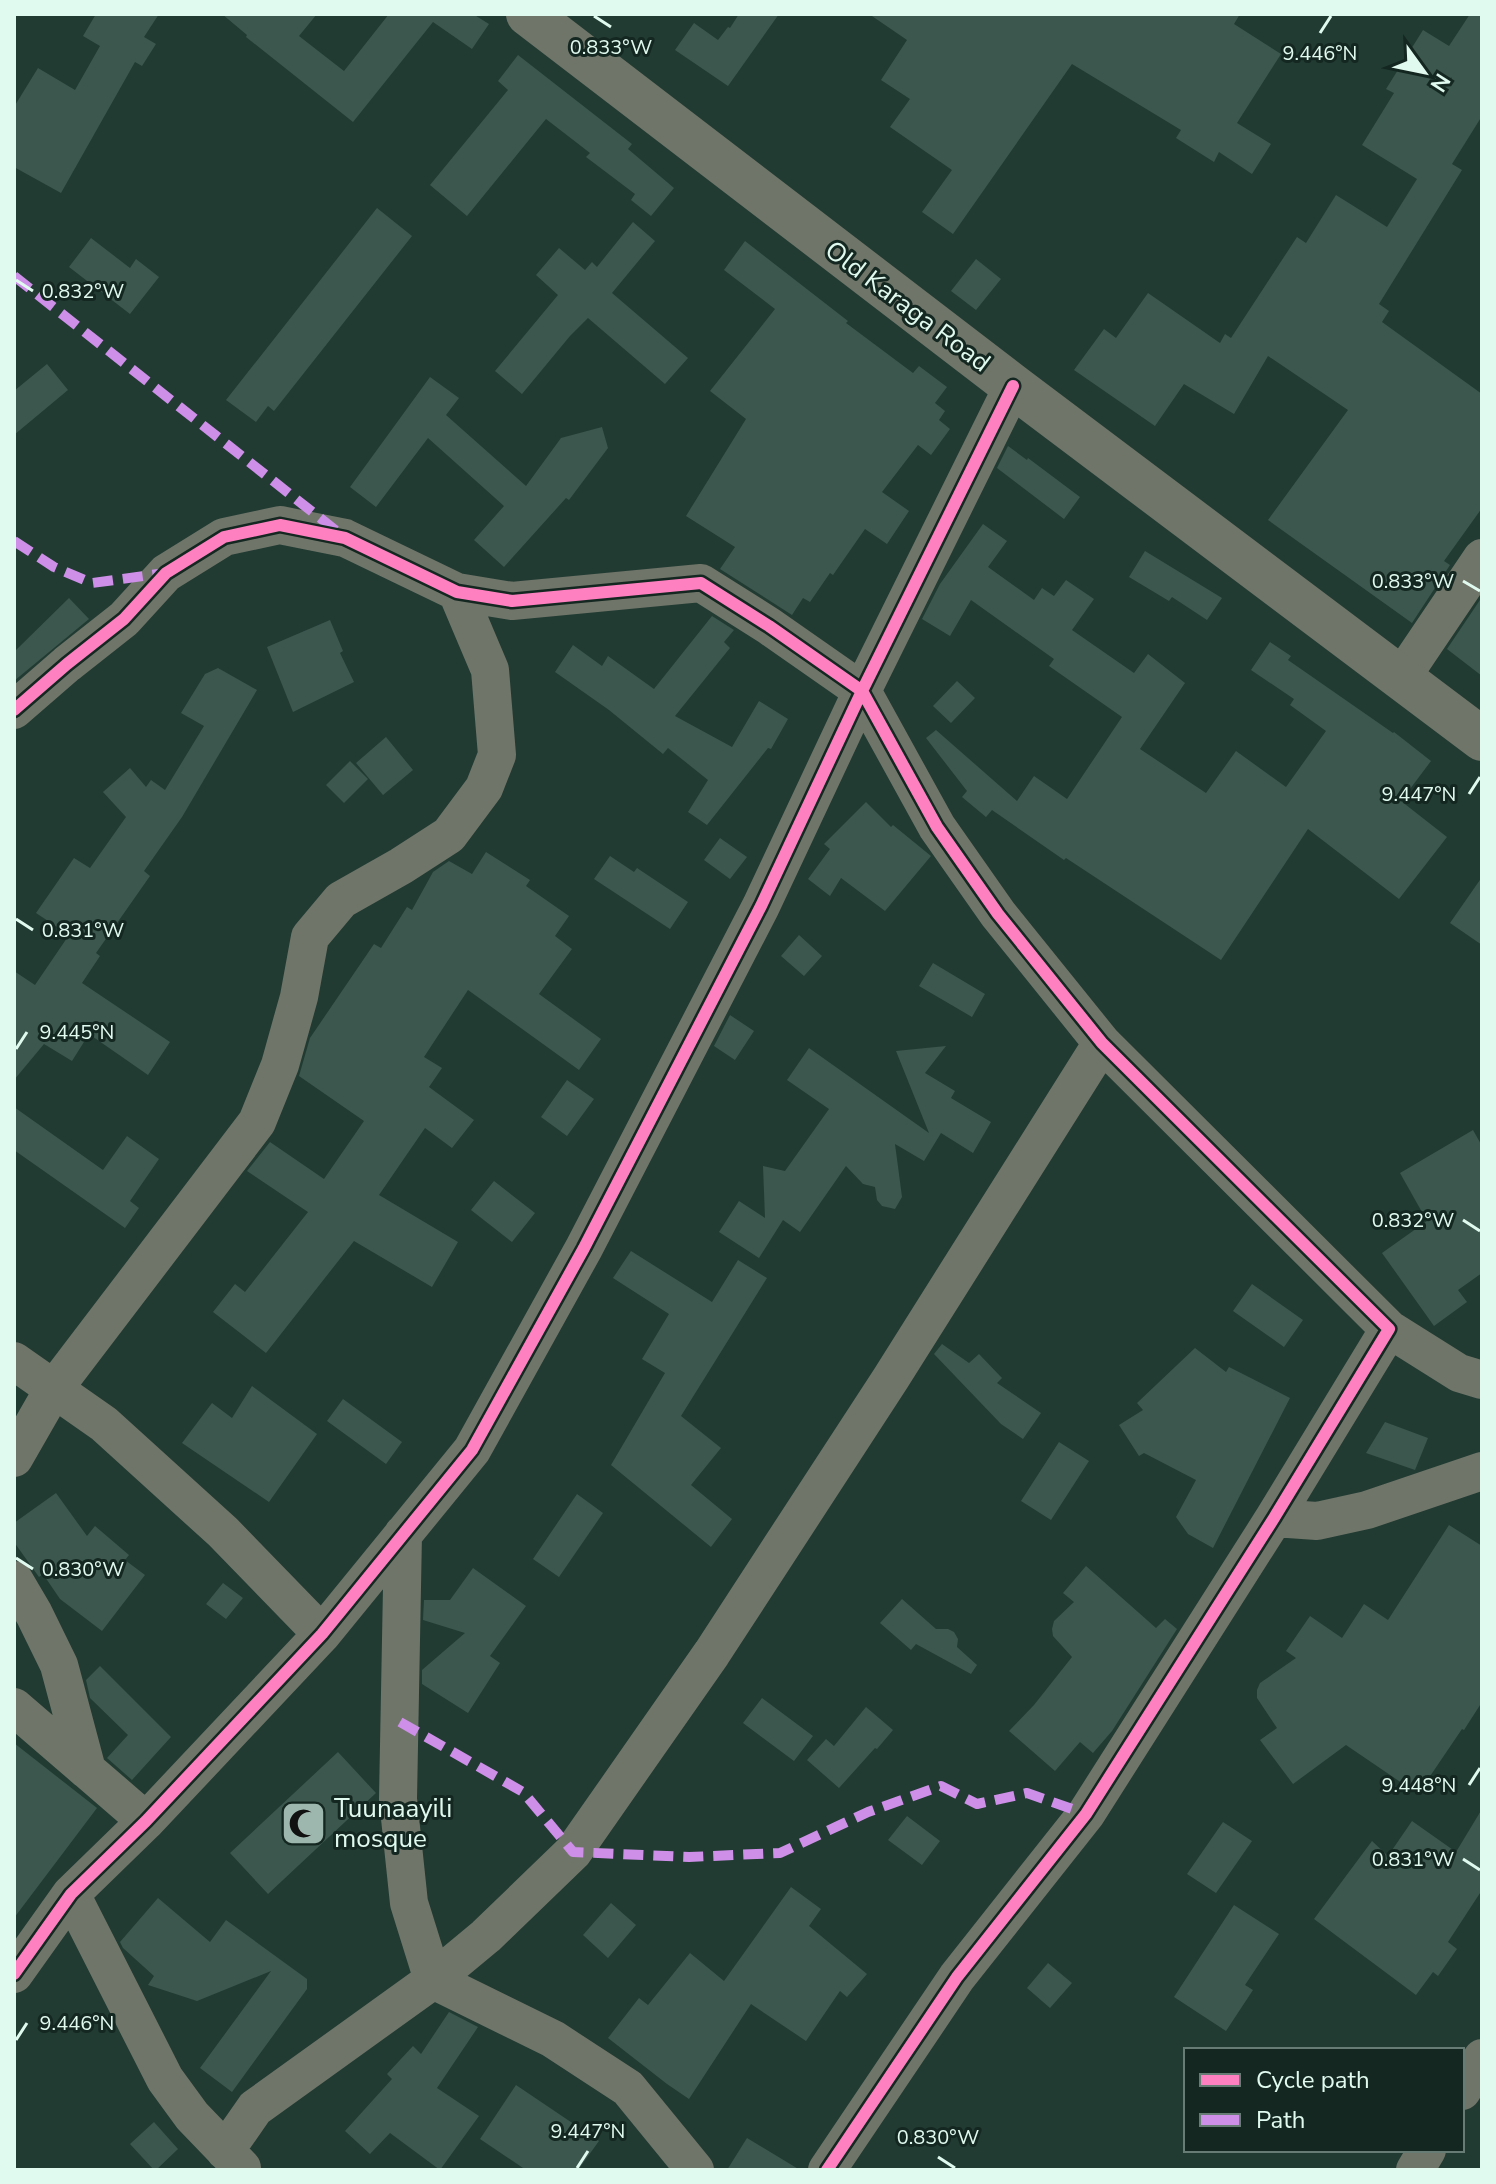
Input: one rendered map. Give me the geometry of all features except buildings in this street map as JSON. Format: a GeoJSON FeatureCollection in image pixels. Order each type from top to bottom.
{"type":"FeatureCollection","features":[{"type":"Feature","properties":{"kind":"street","name":"Old Karaga Road"},"geometry":{"type":"LineString","coordinates":[[528,14],[1013,386],[1482,739]]}},
{"type":"Feature","properties":{"kind":"street"},"geometry":{"type":"LineString","coordinates":[[14,1974],[71,1894],[146,1821],[322,1634],[472,1450],[584,1248],[761,906],[862,691],[1013,386]]}},
{"type":"Feature","properties":{"kind":"street"},"geometry":{"type":"LineString","coordinates":[[14,710],[124,619],[166,573],[224,537],[280,525],[345,538],[457,592],[512,601],[701,583],[862,691],[937,827],[998,914],[1102,1043],[1389,1329],[1459,1373],[1482,1380]]}},
{"type":"Feature","properties":{"kind":"street"},"geometry":{"type":"LineString","coordinates":[[1401,678],[1482,558]]}},
{"type":"Feature","properties":{"kind":"street"},"geometry":{"type":"LineString","coordinates":[[14,1458],[53,1390],[257,1122],[280,1065],[299,997],[310,937],[341,900],[449,835],[484,788],[497,755],[490,670],[457,592]]}},
{"type":"Feature","properties":{"kind":"street"},"geometry":{"type":"LineString","coordinates":[[71,1894],[165,2079],[192,2116],[235,2161],[255,2108],[433,1980],[486,1936],[573,1852],[721,1640],[1102,1043]]}},
{"type":"Feature","properties":{"kind":"street"},"geometry":{"type":"LineString","coordinates":[[827,2170],[957,1977],[1086,1814],[1274,1518],[1389,1329]]}},
{"type":"Feature","properties":{"kind":"street"},"geometry":{"type":"LineString","coordinates":[[14,1361],[104,1424],[223,1532],[322,1634]]}},
{"type":"Feature","properties":{"kind":"street"},"geometry":{"type":"LineString","coordinates":[[1274,1518],[1317,1521],[1367,1510],[1482,1471]]}},
{"type":"Feature","properties":{"kind":"street"},"geometry":{"type":"LineString","coordinates":[[403,1534],[398,1799],[409,1903],[433,1980],[553,2039],[628,2088],[695,2170]]}},
{"type":"Feature","properties":{"kind":"street"},"geometry":{"type":"LineString","coordinates":[[14,1580],[59,1665],[87,1770]]}},
{"type":"Feature","properties":{"kind":"street"},"geometry":{"type":"LineString","coordinates":[[14,1707],[146,1821]]}},
{"type":"Feature","properties":{"kind":"street"},"geometry":{"type":"LineString","coordinates":[[1464,2088],[1482,2058]]}},
{"type":"Feature","properties":{"kind":"street"},"geometry":{"type":"LineString","coordinates":[[1415,2170],[1426,2152]]}},
{"type":"Feature","properties":{"kind":"marked path"},"geometry":{"type":"LineString","coordinates":[[14,276],[339,533]]}},
{"type":"Feature","properties":{"kind":"marked path"},"geometry":{"type":"LineString","coordinates":[[14,541],[54,567],[92,583],[166,573]]}},
{"type":"Feature","properties":{"kind":"marked path"},"geometry":{"type":"LineString","coordinates":[[400,1722],[523,1792],[573,1852],[689,1857],[780,1853],[868,1812],[941,1786],[977,1804],[1027,1793],[1086,1814]]}},
{"type":"Feature","properties":{"kind":"cycle path"},"geometry":{"type":"LineString","coordinates":[[14,1974],[71,1894],[146,1821],[322,1634],[472,1450],[584,1248],[761,906],[862,691],[1013,386]]}},
{"type":"Feature","properties":{"kind":"cycle path"},"geometry":{"type":"LineString","coordinates":[[14,710],[124,619],[166,573],[224,537],[280,525],[345,538],[457,592],[512,601],[701,583],[862,691],[937,827],[998,914],[1102,1043],[1389,1329],[1274,1518],[1086,1814],[957,1977],[827,2170]]}},
{"type":"Feature","properties":{"kind":"place","name":"Tuunaayili mosque"},"geometry":{"type":"Point","coordinates":[303,1823]}}]}
